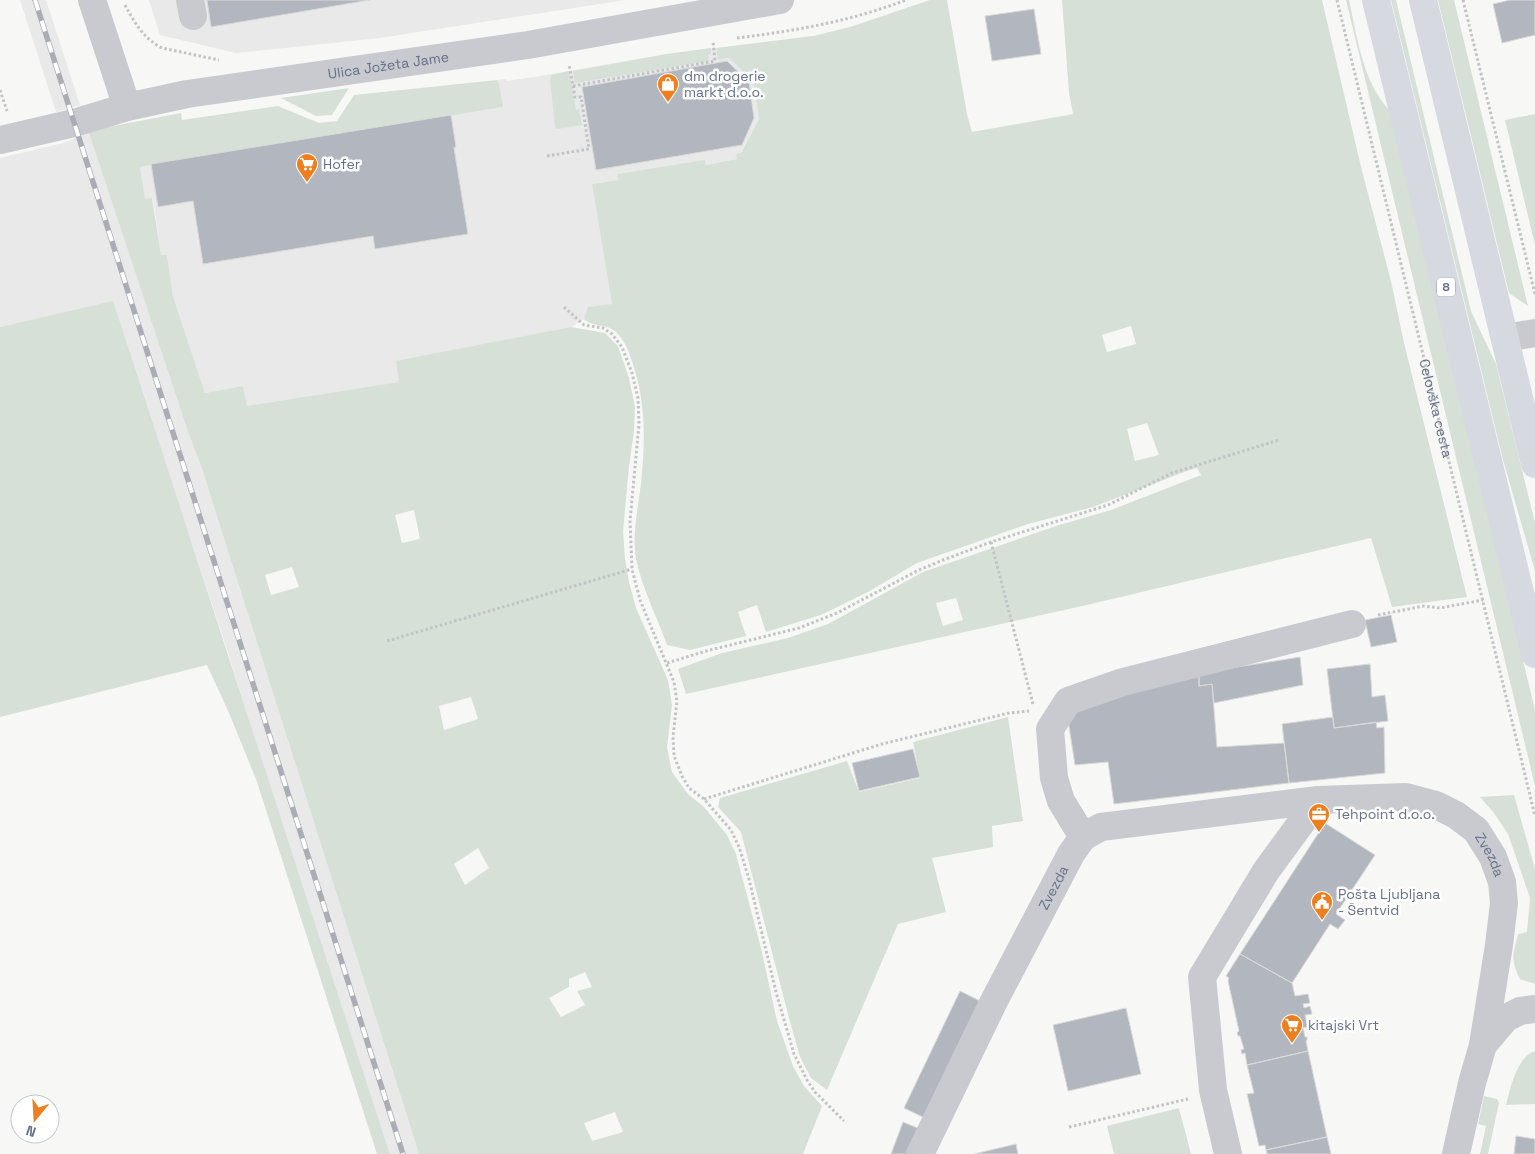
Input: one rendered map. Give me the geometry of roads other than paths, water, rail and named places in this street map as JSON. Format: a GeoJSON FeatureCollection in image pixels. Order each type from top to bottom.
{"type":"FeatureCollection","features":[{"type":"Feature","properties":{"kind":"main road","name":"8"},"geometry":{"type":"LineString","coordinates":[[1376,0],[1535,654]]}},
{"type":"Feature","properties":{"kind":"main road"},"geometry":{"type":"LineString","coordinates":[[1423,0],[1535,464]]}},
{"type":"Feature","properties":{"kind":"street"},"geometry":{"type":"LineString","coordinates":[[92,0],[127,107]]}},
{"type":"Feature","properties":{"kind":"street","name":"Ulica Jožeta Jame"},"geometry":{"type":"LineString","coordinates":[[0,140],[74,123],[127,107],[187,94],[528,45],[780,0]]}},
{"type":"Feature","properties":{"kind":"street"},"geometry":{"type":"LineString","coordinates":[[1505,338],[1535,334]]}},
{"type":"Feature","properties":{"kind":"street"},"geometry":{"type":"LineString","coordinates":[[1083,837],[1061,801],[1054,778],[1050,729],[1068,701],[1124,682],[1352,624]]}},
{"type":"Feature","properties":{"kind":"street","name":"Zvezda"},"geometry":{"type":"LineString","coordinates":[[920,1154],[999,993],[1071,854],[1083,837],[1101,827],[1318,800],[1406,797],[1436,805],[1456,815],[1476,830],[1493,857],[1502,882],[1504,903],[1483,1044],[1456,1154]]}},
{"type":"Feature","properties":{"kind":"street"},"geometry":{"type":"LineString","coordinates":[[1228,1154],[1214,1093],[1202,977],[1266,871],[1318,800]]}},
{"type":"Feature","properties":{"kind":"street"},"geometry":{"type":"LineString","coordinates":[[1483,1044],[1506,1018],[1520,1011],[1535,1009]]}},
{"type":"Feature","properties":{"kind":"railway"},"geometry":{"type":"LineString","coordinates":[[35,0],[403,1154]]}},
{"type":"Feature","properties":{"kind":"place","name":"dm drogerie markt d.o.o."},"geometry":{"type":"Point","coordinates":[668,103]}},
{"type":"Feature","properties":{"kind":"place","name":"Hofer"},"geometry":{"type":"Point","coordinates":[307,183]}},
{"type":"Feature","properties":{"kind":"place","name":"Tehpoint d.o.o."},"geometry":{"type":"Point","coordinates":[1319,833]}},
{"type":"Feature","properties":{"kind":"place","name":"Pošta Ljubljana - Šentvid"},"geometry":{"type":"Point","coordinates":[1322,921]}},
{"type":"Feature","properties":{"kind":"place","name":"kitajski Vrt"},"geometry":{"type":"Point","coordinates":[1292,1044]}}]}
